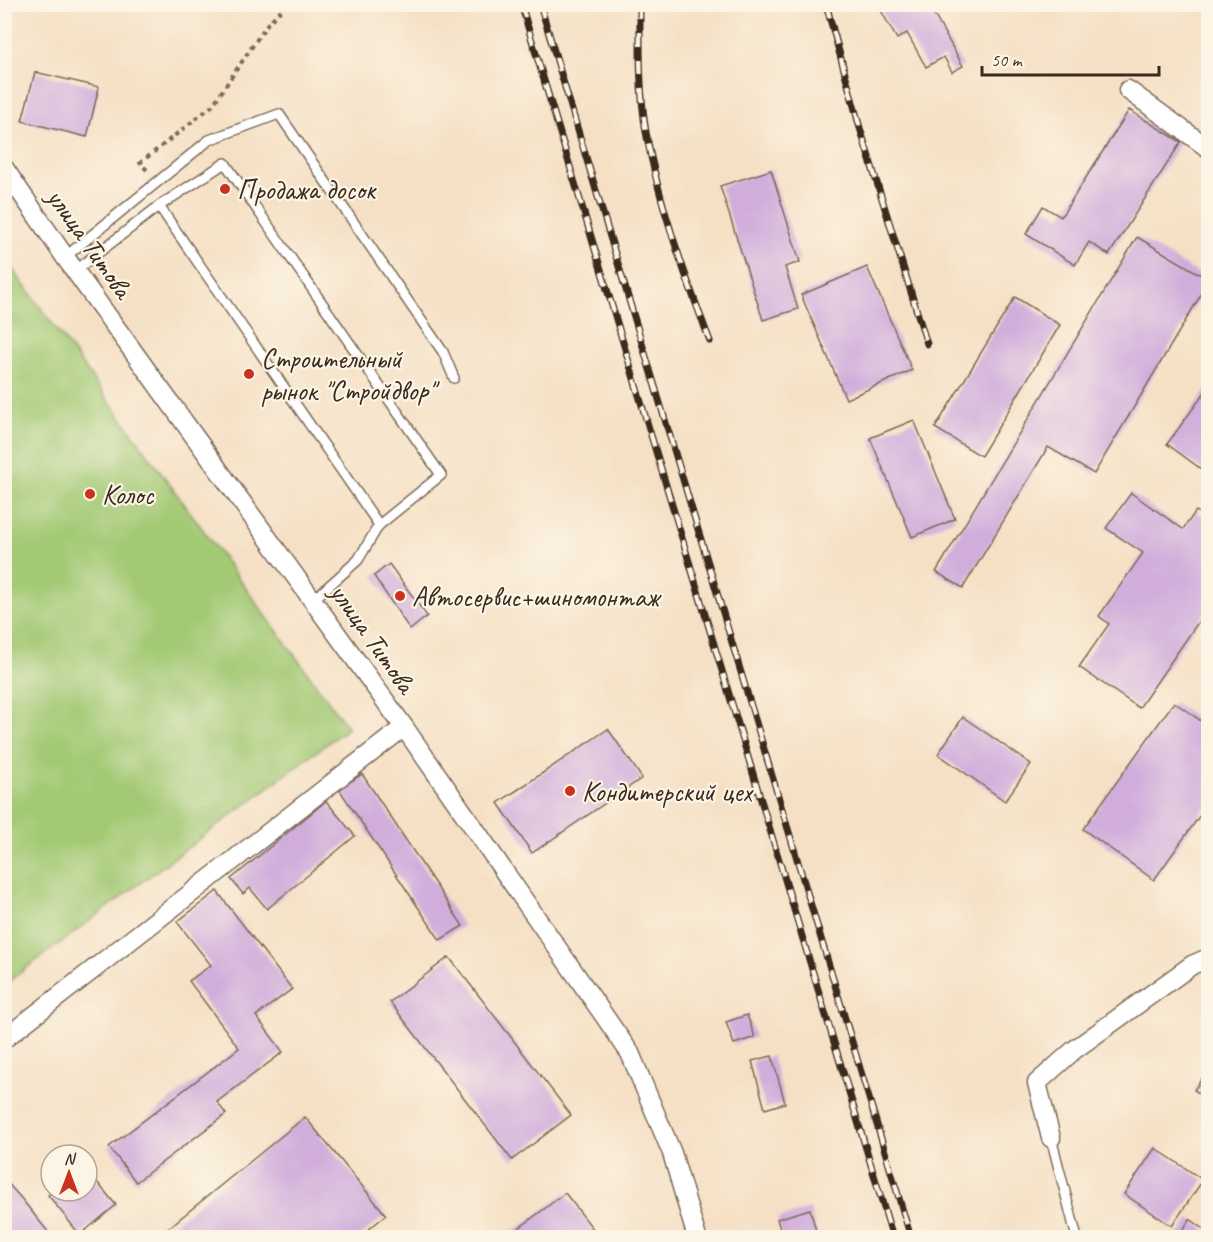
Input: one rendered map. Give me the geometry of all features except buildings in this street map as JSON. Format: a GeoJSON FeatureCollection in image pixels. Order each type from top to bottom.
{"type":"FeatureCollection","features":[{"type":"Feature","properties":{"kind":"street"},"geometry":{"type":"LineString","coordinates":[[1128,90],[1209,148]]}},
{"type":"Feature","properties":{"kind":"street","name":"улица Титова"},"geometry":{"type":"LineString","coordinates":[[4,168],[70,264],[404,727],[4,1039]]}},
{"type":"Feature","properties":{"kind":"street"},"geometry":{"type":"LineString","coordinates":[[404,727],[630,1053],[672,1153],[697,1238]]}},
{"type":"Feature","properties":{"kind":"street"},"geometry":{"type":"LineString","coordinates":[[1051,1138],[1037,1083],[1074,1050],[1192,965],[1209,958]]}},
{"type":"Feature","properties":{"kind":"lane"},"geometry":{"type":"LineString","coordinates":[[70,264],[159,180],[209,140],[279,114],[443,352],[454,378]]}},
{"type":"Feature","properties":{"kind":"lane"},"geometry":{"type":"LineString","coordinates":[[70,264],[225,163],[441,475],[379,525],[358,560],[313,600]]}},
{"type":"Feature","properties":{"kind":"lane"},"geometry":{"type":"LineString","coordinates":[[159,206],[379,525]]}},
{"type":"Feature","properties":{"kind":"lane"},"geometry":{"type":"LineString","coordinates":[[1051,1138],[1077,1238]]}},
{"type":"Feature","properties":{"kind":"path"},"geometry":{"type":"LineString","coordinates":[[159,180],[140,163],[212,106],[268,23],[287,4]]}},
{"type":"Feature","properties":{"kind":"green space","name":"Колос"},"geometry":{"type":"Polygon","coordinates":[[[5,259],[348,728],[4,984],[5,259]]]}},
{"type":"Feature","properties":{"kind":"railway"},"geometry":{"type":"LineString","coordinates":[[521,4],[893,1238]]}},
{"type":"Feature","properties":{"kind":"railway"},"geometry":{"type":"LineString","coordinates":[[540,4],[911,1238]]}},
{"type":"Feature","properties":{"kind":"railway"},"geometry":{"type":"LineString","coordinates":[[640,4],[642,100],[651,159],[673,238],[710,341]]}},
{"type":"Feature","properties":{"kind":"railway"},"geometry":{"type":"LineString","coordinates":[[826,4],[860,128],[927,344]]}},
{"type":"Feature","properties":{"kind":"place","name":"Продажа досок"},"geometry":{"type":"Point","coordinates":[225,189]}},
{"type":"Feature","properties":{"kind":"place","name":"Строительный рынок \"Стройдвор\""},"geometry":{"type":"Point","coordinates":[249,374]}},
{"type":"Feature","properties":{"kind":"place","name":"Колос"},"geometry":{"type":"Point","coordinates":[90,494]}},
{"type":"Feature","properties":{"kind":"place","name":"Автосервис+шиномонтаж"},"geometry":{"type":"Point","coordinates":[400,596]}},
{"type":"Feature","properties":{"kind":"place","name":"Кондитерский цех"},"geometry":{"type":"Point","coordinates":[570,791]}}]}
